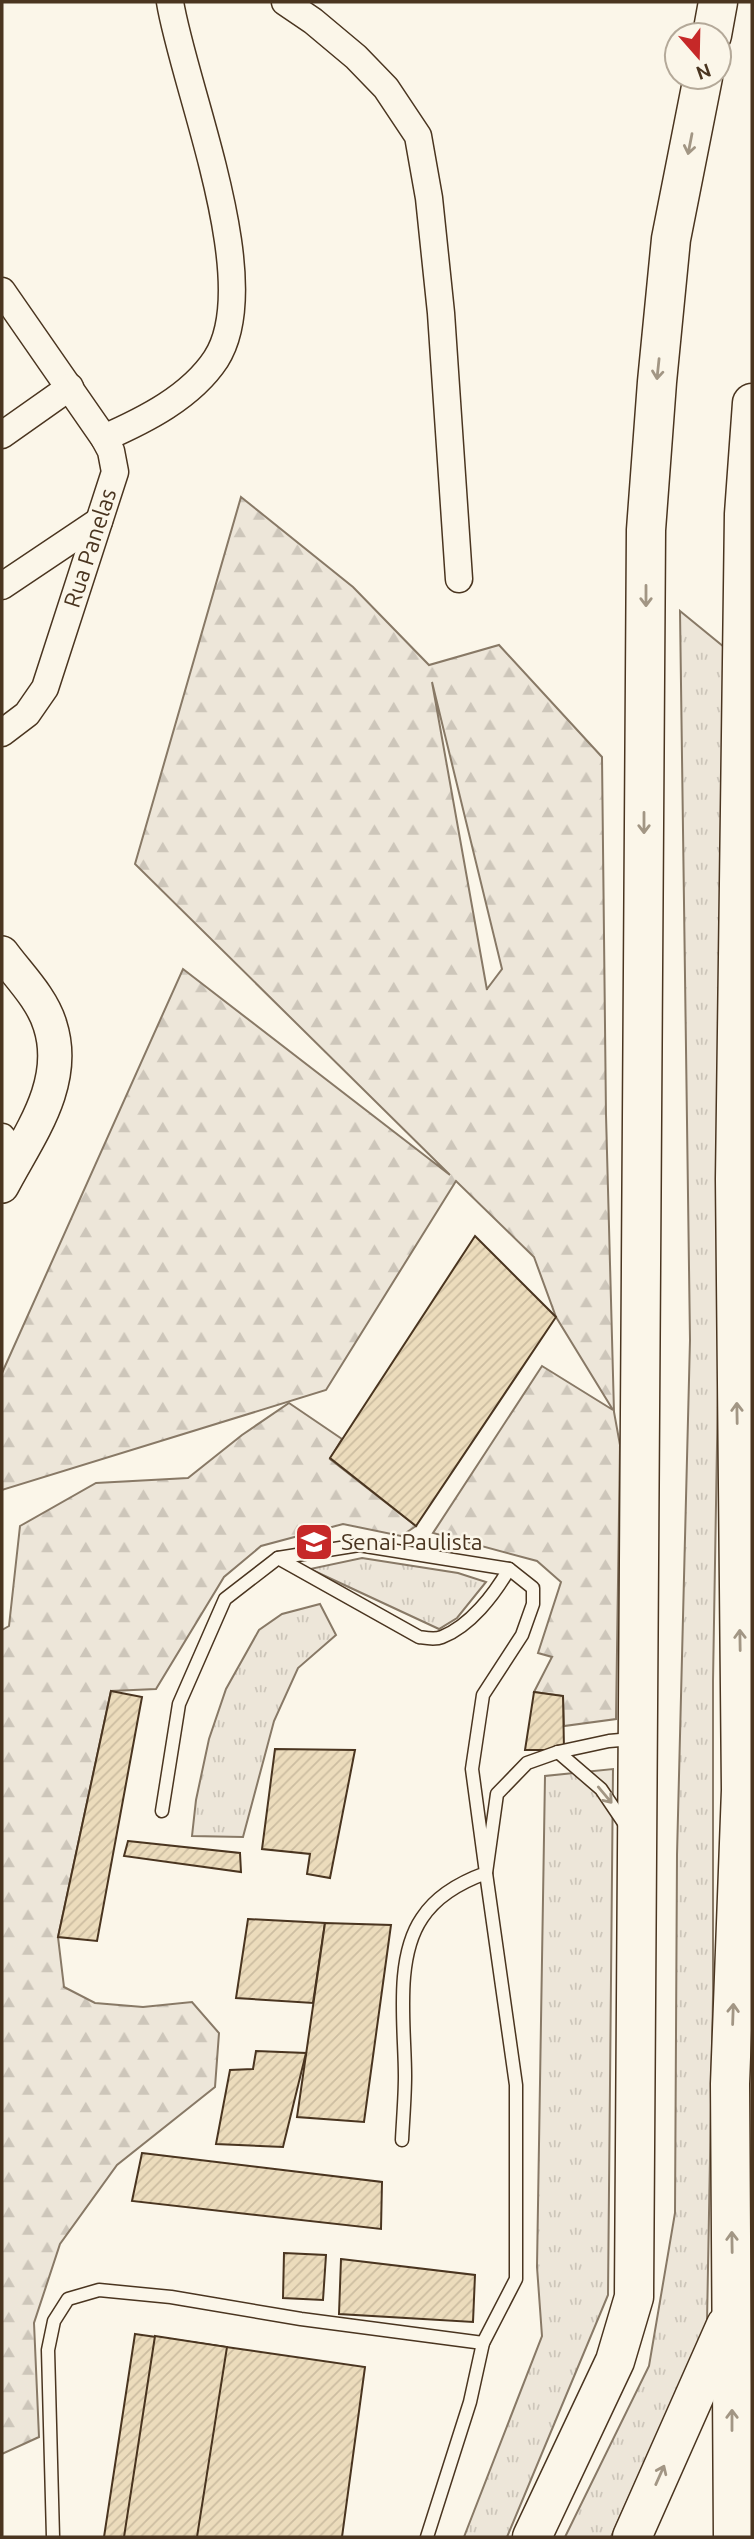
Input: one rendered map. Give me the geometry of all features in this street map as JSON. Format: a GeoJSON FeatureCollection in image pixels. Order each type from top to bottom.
{"type":"FeatureCollection","features":[{"type":"Feature","properties":{"kind":"highway"},"geometry":{"type":"LineString","coordinates":[[715,21],[718,2]]}},
{"type":"Feature","properties":{"kind":"highway"},"geometry":{"type":"LineString","coordinates":[[532,2537],[615,2361],[634,2297],[646,530],[671,239],[701,91]]}},
{"type":"Feature","properties":{"kind":"highway"},"geometry":{"type":"LineString","coordinates":[[733,2537],[730,2084],[747,1796],[744,514],[752,413]]}},
{"type":"Feature","properties":{"kind":"highway"},"geometry":{"type":"LineString","coordinates":[[632,2537],[732,2310]]}},
{"type":"Feature","properties":{"kind":"street"},"geometry":{"type":"LineString","coordinates":[[104,438],[156,412],[206,372],[223,344],[231,316],[232,272],[227,235],[202,121],[170,2]]}},
{"type":"Feature","properties":{"kind":"street"},"geometry":{"type":"LineString","coordinates":[[285,2],[313,21],[356,57],[386,88],[418,136],[429,198],[440,313],[459,579]]}},
{"type":"Feature","properties":{"kind":"street","name":"Rua Panelas"},"geometry":{"type":"LineString","coordinates":[[2,733],[27,715],[44,688],[115,471],[111,451],[104,438],[4,300]]}},
{"type":"Feature","properties":{"kind":"street"},"geometry":{"type":"LineString","coordinates":[[2,435],[69,387]]}},
{"type":"Feature","properties":{"kind":"street"},"geometry":{"type":"LineString","coordinates":[[2,586],[99,520]]}},
{"type":"Feature","properties":{"kind":"street"},"geometry":{"type":"LineString","coordinates":[[2,953],[39,1003],[50,1024],[56,1068],[49,1097],[10,1146],[2,1186]]}},
{"type":"Feature","properties":{"kind":"lane"},"geometry":{"type":"LineString","coordinates":[[162,1811],[178,1704],[225,1599],[278,1558],[359,1545],[509,1569],[533,1588],[533,1604],[522,1635],[483,1695],[471,1769],[516,2085],[516,2279],[483,2343],[470,2402],[427,2537]]}},
{"type":"Feature","properties":{"kind":"lane"},"geometry":{"type":"LineString","coordinates":[[278,1558],[419,1637],[439,1639],[461,1626],[497,1589],[509,1569]]}},
{"type":"Feature","properties":{"kind":"lane"},"geometry":{"type":"LineString","coordinates":[[486,1873],[498,1794],[527,1763],[558,1752],[609,1741],[639,1738]]}},
{"type":"Feature","properties":{"kind":"lane"},"geometry":{"type":"LineString","coordinates":[[558,1752],[601,1789],[621,1816],[639,1849]]}},
{"type":"Feature","properties":{"kind":"lane"},"geometry":{"type":"LineString","coordinates":[[402,2140],[404,2001],[408,1947],[421,1919],[438,1899],[465,1881],[486,1873]]}},
{"type":"Feature","properties":{"kind":"lane"},"geometry":{"type":"LineString","coordinates":[[54,2537],[48,2350],[54,2321],[68,2299],[99,2290],[147,2294],[301,2319],[483,2343]]}},
{"type":"Feature","properties":{"kind":"green space"},"geometry":{"type":"Polygon","coordinates":[[[241,497],[353,587],[429,665],[499,645],[602,757],[606,1115],[614,1412],[620,1445],[616,1719],[564,1726],[563,1696],[534,1692],[552,1657],[538,1653],[561,1582],[537,1561],[433,1533],[542,1366],[613,1410],[556,1317],[534,1257],[456,1181],[326,1390],[2,1490],[2,1373],[183,969],[450,1175],[135,864],[241,497]],[[432,682],[487,990],[502,969],[432,682]]]}},
{"type":"Feature","properties":{"kind":"green space"},"geometry":{"type":"Polygon","coordinates":[[[680,611],[724,647],[721,1211],[707,2323],[611,2537],[565,2537],[649,2366],[675,2213],[677,1855],[690,1340],[680,611]]]}},
{"type":"Feature","properties":{"kind":"green space"},"geometry":{"type":"Polygon","coordinates":[[[289,1403],[342,1439],[330,1459],[416,1526],[401,1536],[343,1524],[261,1546],[224,1577],[156,1689],[111,1691],[58,1937],[64,1987],[95,2003],[143,2007],[192,2002],[219,2033],[215,2087],[117,2165],[60,2244],[34,2323],[39,2437],[2,2454],[2,1630],[9,1626],[20,1526],[96,1483],[188,1478],[242,1435],[289,1403]]]}},
{"type":"Feature","properties":{"kind":"green space"},"geometry":{"type":"Polygon","coordinates":[[[362,1558],[458,1573],[486,1582],[457,1618],[439,1629],[310,1569],[362,1558]]]}},
{"type":"Feature","properties":{"kind":"green space"},"geometry":{"type":"Polygon","coordinates":[[[320,1604],[336,1635],[298,1668],[274,1721],[243,1837],[192,1836],[196,1800],[209,1739],[226,1689],[259,1630],[282,1614],[320,1604]]]}},
{"type":"Feature","properties":{"kind":"green space"},"geometry":{"type":"Polygon","coordinates":[[[613,1769],[608,2295],[507,2537],[464,2537],[542,2336],[537,2267],[545,1776],[613,1769]]]}},
{"type":"Feature","properties":{"kind":"building"},"geometry":{"type":"Polygon","coordinates":[[[475,1236],[556,1317],[416,1526],[330,1458],[475,1236]]]}},
{"type":"Feature","properties":{"kind":"building"},"geometry":{"type":"Polygon","coordinates":[[[111,1691],[142,1697],[97,1941],[58,1937],[111,1691]]]}},
{"type":"Feature","properties":{"kind":"building"},"geometry":{"type":"Polygon","coordinates":[[[534,1692],[563,1696],[564,1750],[525,1750],[534,1692]]]}},
{"type":"Feature","properties":{"kind":"building"},"geometry":{"type":"Polygon","coordinates":[[[275,1749],[355,1750],[330,1878],[307,1874],[310,1854],[262,1849],[275,1749]]]}},
{"type":"Feature","properties":{"kind":"building"},"geometry":{"type":"Polygon","coordinates":[[[128,1841],[240,1853],[241,1872],[124,1856],[128,1841]]]}},
{"type":"Feature","properties":{"kind":"building"},"geometry":{"type":"Polygon","coordinates":[[[248,1919],[325,1923],[313,2003],[236,1998],[248,1919]]]}},
{"type":"Feature","properties":{"kind":"building"},"geometry":{"type":"Polygon","coordinates":[[[325,1923],[391,1925],[364,2122],[297,2117],[325,1923]]]}},
{"type":"Feature","properties":{"kind":"building"},"geometry":{"type":"Polygon","coordinates":[[[256,2051],[306,2053],[283,2147],[216,2144],[230,2070],[253,2069],[256,2051]]]}},
{"type":"Feature","properties":{"kind":"building"},"geometry":{"type":"Polygon","coordinates":[[[142,2153],[382,2182],[381,2229],[132,2201],[142,2153]]]}},
{"type":"Feature","properties":{"kind":"building"},"geometry":{"type":"Polygon","coordinates":[[[284,2253],[326,2255],[323,2300],[283,2298],[284,2253]]]}},
{"type":"Feature","properties":{"kind":"building"},"geometry":{"type":"Polygon","coordinates":[[[341,2259],[475,2275],[473,2322],[339,2314],[341,2259]]]}},
{"type":"Feature","properties":{"kind":"building"},"geometry":{"type":"Polygon","coordinates":[[[135,2334],[365,2367],[342,2537],[104,2537],[135,2334]]]}},
{"type":"Feature","properties":{"kind":"building"},"geometry":{"type":"Polygon","coordinates":[[[155,2336],[227,2347],[197,2537],[124,2537],[155,2336]]]}},
{"type":"Feature","properties":{"kind":"place","name":"Senai Paulista"},"geometry":{"type":"Point","coordinates":[314,1542]}}]}
